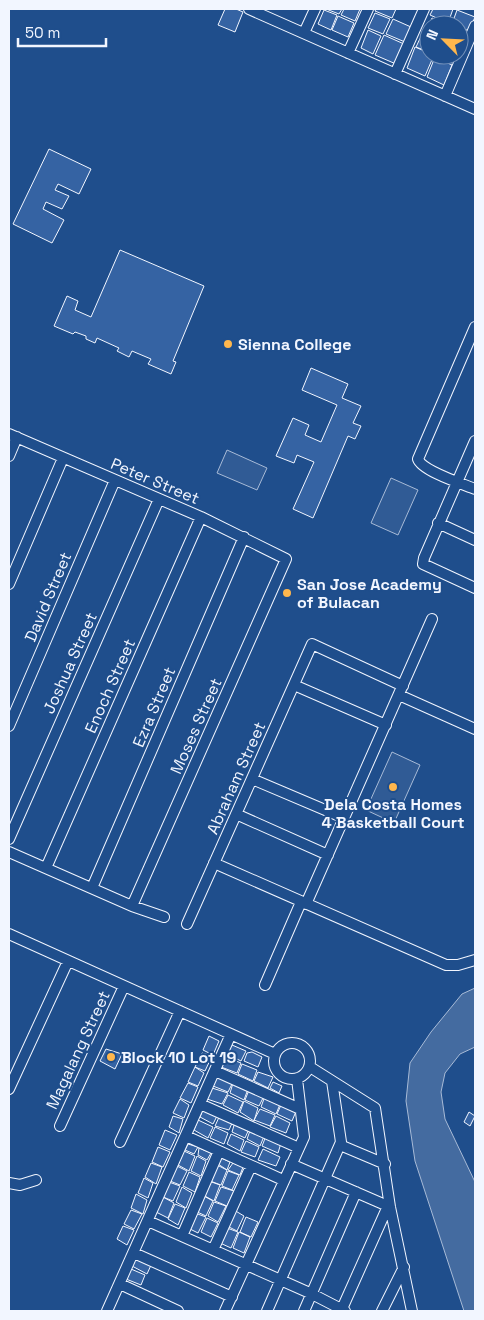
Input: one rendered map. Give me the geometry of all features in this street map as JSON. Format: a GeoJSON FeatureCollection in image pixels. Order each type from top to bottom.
{"type":"FeatureCollection","features":[{"type":"Feature","properties":{"kind":"street"},"geometry":{"type":"LineString","coordinates":[[249,9],[260,11],[304,33],[475,109]]}},
{"type":"Feature","properties":{"kind":"street"},"geometry":{"type":"LineString","coordinates":[[304,33],[315,9]]}},
{"type":"Feature","properties":{"kind":"street"},"geometry":{"type":"LineString","coordinates":[[348,53],[368,9]]}},
{"type":"Feature","properties":{"kind":"street"},"geometry":{"type":"LineString","coordinates":[[395,74],[424,9]]}},
{"type":"Feature","properties":{"kind":"street"},"geometry":{"type":"LineString","coordinates":[[445,96],[475,26]]}},
{"type":"Feature","properties":{"kind":"street"},"geometry":{"type":"LineString","coordinates":[[475,327],[418,459],[427,469],[475,489]]}},
{"type":"Feature","properties":{"kind":"street"},"geometry":{"type":"LineString","coordinates":[[9,456],[13,436]]}},
{"type":"Feature","properties":{"kind":"street","name":"Peter Street"},"geometry":{"type":"LineString","coordinates":[[13,436],[201,517],[286,559]]}},
{"type":"Feature","properties":{"kind":"street"},"geometry":{"type":"LineString","coordinates":[[475,441],[438,523],[424,564],[475,588]]}},
{"type":"Feature","properties":{"kind":"street"},"geometry":{"type":"LineString","coordinates":[[9,584],[63,458]]}},
{"type":"Feature","properties":{"kind":"street","name":"David Street"},"geometry":{"type":"LineString","coordinates":[[9,726],[115,480]]}},
{"type":"Feature","properties":{"kind":"street","name":"Joshua Street"},"geometry":{"type":"LineString","coordinates":[[9,839],[159,499]]}},
{"type":"Feature","properties":{"kind":"street","name":"Enoch Street"},"geometry":{"type":"LineString","coordinates":[[46,868],[201,517]]}},
{"type":"Feature","properties":{"kind":"street"},"geometry":{"type":"LineString","coordinates":[[438,523],[475,540]]}},
{"type":"Feature","properties":{"kind":"street","name":"Ezra Street"},"geometry":{"type":"LineString","coordinates":[[92,888],[244,537]]}},
{"type":"Feature","properties":{"kind":"street","name":"Moses Street"},"geometry":{"type":"LineString","coordinates":[[132,906],[286,559]]}},
{"type":"Feature","properties":{"kind":"street"},"geometry":{"type":"LineString","coordinates":[[265,984],[328,855],[432,619]]}},
{"type":"Feature","properties":{"kind":"street","name":"Abraham Street"},"geometry":{"type":"LineString","coordinates":[[187,924],[312,644],[401,690]]}},
{"type":"Feature","properties":{"kind":"street"},"geometry":{"type":"LineString","coordinates":[[294,686],[386,725]]}},
{"type":"Feature","properties":{"kind":"street"},"geometry":{"type":"LineString","coordinates":[[401,690],[475,729]]}},
{"type":"Feature","properties":{"kind":"street"},"geometry":{"type":"LineString","coordinates":[[252,779],[344,818]]}},
{"type":"Feature","properties":{"kind":"street"},"geometry":{"type":"LineString","coordinates":[[236,814],[328,855]]}},
{"type":"Feature","properties":{"kind":"street"},"geometry":{"type":"LineString","coordinates":[[9,852],[132,906],[164,917]]}},
{"type":"Feature","properties":{"kind":"street"},"geometry":{"type":"LineString","coordinates":[[214,863],[446,965],[458,965],[475,960]]}},
{"type":"Feature","properties":{"kind":"street"},"geometry":{"type":"LineString","coordinates":[[9,934],[275,1054]]}},
{"type":"Feature","properties":{"kind":"street"},"geometry":{"type":"LineString","coordinates":[[9,1089],[68,961]]}},
{"type":"Feature","properties":{"kind":"street","name":"Magalang Street"},"geometry":{"type":"LineString","coordinates":[[60,1126],[124,986]]}},
{"type":"Feature","properties":{"kind":"street"},"geometry":{"type":"LineString","coordinates":[[120,1142],[180,1011]]}},
{"type":"Feature","properties":{"kind":"street"},"geometry":{"type":"LineString","coordinates":[[107,1311],[231,1034]]}},
{"type":"Feature","properties":{"kind":"street"},"geometry":{"type":"LineString","coordinates":[[288,1043],[299,1044],[310,1056],[310,1067],[303,1077],[286,1079],[278,1073],[274,1064],[275,1054],[278,1049],[288,1043]]}},
{"type":"Feature","properties":{"kind":"street"},"geometry":{"type":"LineString","coordinates":[[310,1067],[375,1108],[385,1164],[389,1206],[404,1267],[412,1311]]}},
{"type":"Feature","properties":{"kind":"street"},"geometry":{"type":"LineString","coordinates":[[215,1070],[300,1109]]}},
{"type":"Feature","properties":{"kind":"street"},"geometry":{"type":"LineString","coordinates":[[225,1311],[304,1137],[297,1079]]}},
{"type":"Feature","properties":{"kind":"street"},"geometry":{"type":"LineString","coordinates":[[267,1311],[341,1142],[332,1081]]}},
{"type":"Feature","properties":{"kind":"street"},"geometry":{"type":"LineString","coordinates":[[200,1104],[299,1148]]}},
{"type":"Feature","properties":{"kind":"street"},"geometry":{"type":"LineString","coordinates":[[186,1136],[283,1180]]}},
{"type":"Feature","properties":{"kind":"street"},"geometry":{"type":"LineString","coordinates":[[340,1145],[385,1164]]}},
{"type":"Feature","properties":{"kind":"street"},"geometry":{"type":"LineString","coordinates":[[182,1236],[219,1151]]}},
{"type":"Feature","properties":{"kind":"street"},"geometry":{"type":"LineString","coordinates":[[291,1164],[389,1206]]}},
{"type":"Feature","properties":{"kind":"street"},"geometry":{"type":"LineString","coordinates":[[213,1250],[251,1166]]}},
{"type":"Feature","properties":{"kind":"street"},"geometry":{"type":"LineString","coordinates":[[9,1183],[20,1185],[36,1180]]}},
{"type":"Feature","properties":{"kind":"street"},"geometry":{"type":"LineString","coordinates":[[304,1311],[356,1192]]}},
{"type":"Feature","properties":{"kind":"street"},"geometry":{"type":"LineString","coordinates":[[148,1221],[312,1294],[343,1310],[389,1206]]}},
{"type":"Feature","properties":{"kind":"street"},"geometry":{"type":"LineString","coordinates":[[134,1253],[232,1297]]}},
{"type":"Feature","properties":{"kind":"street"},"geometry":{"type":"LineString","coordinates":[[382,1311],[404,1267]]}},
{"type":"Feature","properties":{"kind":"street"},"geometry":{"type":"LineString","coordinates":[[120,1284],[178,1311]]}},
{"type":"Feature","properties":{"kind":"shaded area"},"geometry":{"type":"Polygon","coordinates":[[[227,450],[267,468],[257,490],[217,473],[227,450]]]}},
{"type":"Feature","properties":{"kind":"shaded area"},"geometry":{"type":"Polygon","coordinates":[[[391,478],[418,490],[398,535],[371,523],[391,478]]]}},
{"type":"Feature","properties":{"kind":"shaded area","name":"Dela Costa Homes 4 Basketball Court"},"geometry":{"type":"Polygon","coordinates":[[[392,752],[420,765],[394,823],[366,810],[392,752]]]}},
{"type":"Feature","properties":{"kind":"shaded area"},"geometry":{"type":"Polygon","coordinates":[[[475,988],[475,1047],[460,1054],[445,1073],[441,1092],[445,1119],[475,1182],[475,1311],[464,1311],[415,1161],[406,1101],[410,1063],[431,1032],[462,994],[475,988]]]}},
{"type":"Feature","properties":{"kind":"building"},"geometry":{"type":"Polygon","coordinates":[[[225,9],[236,9],[243,12],[235,32],[218,25],[225,9]]]}},
{"type":"Feature","properties":{"kind":"building"},"geometry":{"type":"Polygon","coordinates":[[[326,9],[342,9],[339,14],[326,9]]]}},
{"type":"Feature","properties":{"kind":"building"},"geometry":{"type":"Polygon","coordinates":[[[344,9],[360,9],[355,21],[341,15],[344,9]]]}},
{"type":"Feature","properties":{"kind":"building"},"geometry":{"type":"Polygon","coordinates":[[[376,9],[396,9],[392,18],[375,11],[376,9]]]}},
{"type":"Feature","properties":{"kind":"building"},"geometry":{"type":"Polygon","coordinates":[[[433,9],[453,9],[451,15],[430,15],[433,9]]]}},
{"type":"Feature","properties":{"kind":"building"},"geometry":{"type":"Polygon","coordinates":[[[324,10],[337,15],[331,30],[318,24],[324,10]]]}},
{"type":"Feature","properties":{"kind":"building"},"geometry":{"type":"Polygon","coordinates":[[[457,10],[475,17],[469,31],[469,15],[455,15],[457,10]]]}},
{"type":"Feature","properties":{"kind":"building"},"geometry":{"type":"Polygon","coordinates":[[[375,13],[390,19],[383,34],[368,28],[375,13]]]}},
{"type":"Feature","properties":{"kind":"building"},"geometry":{"type":"Polygon","coordinates":[[[338,16],[354,23],[348,37],[332,30],[338,16]]]}},
{"type":"Feature","properties":{"kind":"building"},"geometry":{"type":"Polygon","coordinates":[[[393,19],[411,27],[405,42],[386,34],[393,19]]]}},
{"type":"Feature","properties":{"kind":"building"},"geometry":{"type":"Polygon","coordinates":[[[368,30],[381,36],[373,54],[361,48],[368,30]]]}},
{"type":"Feature","properties":{"kind":"building"},"geometry":{"type":"Polygon","coordinates":[[[384,35],[404,44],[396,64],[375,55],[384,35]]]}},
{"type":"Feature","properties":{"kind":"building"},"geometry":{"type":"Polygon","coordinates":[[[415,47],[419,49],[419,65],[430,65],[425,76],[407,68],[415,47]]]}},
{"type":"Feature","properties":{"kind":"building"},"geometry":{"type":"Polygon","coordinates":[[[432,65],[452,65],[444,85],[427,77],[432,65]]]}},
{"type":"Feature","properties":{"kind":"building"},"geometry":{"type":"Polygon","coordinates":[[[49,149],[91,169],[79,194],[58,184],[55,190],[69,196],[62,209],[46,202],[43,209],[64,220],[52,243],[13,224],[49,149]]]}},
{"type":"Feature","properties":{"kind":"building"},"geometry":{"type":"Polygon","coordinates":[[[120,250],[204,286],[173,361],[176,362],[171,374],[148,364],[151,359],[132,351],[129,357],[117,351],[119,348],[97,338],[95,343],[86,339],[86,336],[75,332],[73,334],[54,326],[67,296],[78,301],[75,310],[91,317],[120,250]]]}},
{"type":"Feature","properties":{"kind":"building"},"geometry":{"type":"Polygon","coordinates":[[[311,368],[348,384],[342,398],[361,406],[353,423],[361,426],[355,439],[348,436],[313,518],[293,509],[314,462],[297,455],[294,463],[276,456],[293,418],[309,425],[305,435],[321,442],[337,405],[302,390],[311,368]]]}},
{"type":"Feature","properties":{"kind":"building"},"geometry":{"type":"Polygon","coordinates":[[[209,1036],[219,1041],[213,1055],[203,1050],[209,1036]]]}},
{"type":"Feature","properties":{"kind":"building"},"geometry":{"type":"Polygon","coordinates":[[[232,1045],[246,1051],[241,1061],[227,1054],[232,1045]]]}},
{"type":"Feature","properties":{"kind":"building","name":"Block 10 Lot 19"},"geometry":{"type":"Polygon","coordinates":[[[106,1049],[122,1054],[115,1069],[100,1061],[106,1049]]]}},
{"type":"Feature","properties":{"kind":"building"},"geometry":{"type":"Polygon","coordinates":[[[252,1052],[262,1057],[258,1067],[244,1061],[247,1053],[252,1052]]]}},
{"type":"Feature","properties":{"kind":"building"},"geometry":{"type":"Polygon","coordinates":[[[202,1053],[212,1056],[205,1071],[195,1067],[202,1053]]]}},
{"type":"Feature","properties":{"kind":"building"},"geometry":{"type":"Polygon","coordinates":[[[226,1057],[241,1063],[237,1073],[221,1067],[226,1057]]]}},
{"type":"Feature","properties":{"kind":"building"},"geometry":{"type":"Polygon","coordinates":[[[242,1064],[257,1070],[253,1081],[238,1074],[242,1064]]]}},
{"type":"Feature","properties":{"kind":"building"},"geometry":{"type":"Polygon","coordinates":[[[195,1067],[204,1073],[198,1086],[188,1082],[195,1067]]]}},
{"type":"Feature","properties":{"kind":"building"},"geometry":{"type":"Polygon","coordinates":[[[258,1072],[273,1077],[268,1088],[254,1081],[258,1072]]]}},
{"type":"Feature","properties":{"kind":"building"},"geometry":{"type":"Polygon","coordinates":[[[217,1077],[233,1082],[228,1092],[213,1086],[217,1077]]]}},
{"type":"Feature","properties":{"kind":"building"},"geometry":{"type":"Polygon","coordinates":[[[273,1082],[282,1086],[279,1093],[270,1088],[273,1082]]]}},
{"type":"Feature","properties":{"kind":"building"},"geometry":{"type":"Polygon","coordinates":[[[188,1083],[198,1087],[191,1103],[180,1098],[188,1083]]]}},
{"type":"Feature","properties":{"kind":"building"},"geometry":{"type":"Polygon","coordinates":[[[233,1083],[248,1089],[244,1100],[230,1093],[233,1083]]]}},
{"type":"Feature","properties":{"kind":"building"},"geometry":{"type":"Polygon","coordinates":[[[212,1088],[228,1093],[222,1104],[207,1099],[212,1088]]]}},
{"type":"Feature","properties":{"kind":"building"},"geometry":{"type":"Polygon","coordinates":[[[249,1090],[264,1096],[259,1106],[245,1100],[249,1090]]]}},
{"type":"Feature","properties":{"kind":"building"},"geometry":{"type":"Polygon","coordinates":[[[228,1095],[243,1102],[238,1113],[223,1105],[228,1095]]]}},
{"type":"Feature","properties":{"kind":"building"},"geometry":{"type":"Polygon","coordinates":[[[265,1096],[281,1102],[276,1114],[261,1107],[265,1096]]]}},
{"type":"Feature","properties":{"kind":"building"},"geometry":{"type":"Polygon","coordinates":[[[180,1099],[189,1105],[184,1118],[173,1113],[180,1099]]]}},
{"type":"Feature","properties":{"kind":"building"},"geometry":{"type":"Polygon","coordinates":[[[244,1101],[258,1108],[254,1121],[240,1112],[244,1101]]]}},
{"type":"Feature","properties":{"kind":"building"},"geometry":{"type":"Polygon","coordinates":[[[281,1105],[297,1109],[292,1121],[277,1114],[281,1105]]]}},
{"type":"Feature","properties":{"kind":"building"},"geometry":{"type":"Polygon","coordinates":[[[204,1107],[218,1114],[213,1124],[200,1117],[204,1107]]]}},
{"type":"Feature","properties":{"kind":"building"},"geometry":{"type":"Polygon","coordinates":[[[260,1109],[275,1115],[270,1126],[254,1120],[260,1109]]]}},
{"type":"Feature","properties":{"kind":"building"},"geometry":{"type":"Polygon","coordinates":[[[469,1112],[475,1116],[470,1126],[464,1122],[469,1112]]]}},
{"type":"Feature","properties":{"kind":"building"},"geometry":{"type":"Polygon","coordinates":[[[220,1115],[233,1121],[229,1130],[215,1126],[220,1115]]]}},
{"type":"Feature","properties":{"kind":"building"},"geometry":{"type":"Polygon","coordinates":[[[173,1116],[183,1119],[179,1133],[169,1127],[173,1116]]]}},
{"type":"Feature","properties":{"kind":"building"},"geometry":{"type":"Polygon","coordinates":[[[276,1116],[290,1123],[286,1133],[270,1127],[276,1116]]]}},
{"type":"Feature","properties":{"kind":"building"},"geometry":{"type":"Polygon","coordinates":[[[198,1120],[213,1127],[208,1138],[194,1130],[198,1120]]]}},
{"type":"Feature","properties":{"kind":"building"},"geometry":{"type":"Polygon","coordinates":[[[235,1122],[249,1129],[245,1138],[232,1132],[235,1122]]]}},
{"type":"Feature","properties":{"kind":"building"},"geometry":{"type":"Polygon","coordinates":[[[215,1127],[228,1133],[224,1144],[210,1138],[215,1127]]]}},
{"type":"Feature","properties":{"kind":"building"},"geometry":{"type":"Polygon","coordinates":[[[251,1128],[265,1134],[260,1146],[247,1139],[251,1128]]]}},
{"type":"Feature","properties":{"kind":"building"},"geometry":{"type":"Polygon","coordinates":[[[165,1130],[177,1135],[170,1150],[159,1145],[165,1130]]]}},
{"type":"Feature","properties":{"kind":"building"},"geometry":{"type":"Polygon","coordinates":[[[231,1134],[244,1140],[240,1151],[227,1144],[231,1134]]]}},
{"type":"Feature","properties":{"kind":"building"},"geometry":{"type":"Polygon","coordinates":[[[266,1136],[281,1143],[278,1153],[262,1146],[266,1136]]]}},
{"type":"Feature","properties":{"kind":"building"},"geometry":{"type":"Polygon","coordinates":[[[246,1141],[259,1147],[255,1157],[241,1152],[246,1141]]]}},
{"type":"Feature","properties":{"kind":"building"},"geometry":{"type":"Polygon","coordinates":[[[188,1144],[198,1147],[194,1154],[185,1150],[188,1144]]]}},
{"type":"Feature","properties":{"kind":"building"},"geometry":{"type":"Polygon","coordinates":[[[158,1147],[170,1152],[163,1167],[152,1162],[158,1147]]]}},
{"type":"Feature","properties":{"kind":"building"},"geometry":{"type":"Polygon","coordinates":[[[199,1148],[211,1153],[207,1160],[198,1155],[199,1148]]]}},
{"type":"Feature","properties":{"kind":"building"},"geometry":{"type":"Polygon","coordinates":[[[263,1149],[280,1157],[276,1166],[258,1160],[263,1149]]]}},
{"type":"Feature","properties":{"kind":"building"},"geometry":{"type":"Polygon","coordinates":[[[184,1151],[195,1156],[189,1171],[178,1165],[184,1151]]]}},
{"type":"Feature","properties":{"kind":"building"},"geometry":{"type":"Polygon","coordinates":[[[197,1156],[206,1161],[201,1176],[191,1171],[197,1156]]]}},
{"type":"Feature","properties":{"kind":"building"},"geometry":{"type":"Polygon","coordinates":[[[221,1158],[230,1162],[227,1170],[218,1164],[221,1158]]]}},
{"type":"Feature","properties":{"kind":"building"},"geometry":{"type":"Polygon","coordinates":[[[151,1163],[162,1167],[156,1184],[145,1177],[151,1163]]]}},
{"type":"Feature","properties":{"kind":"building"},"geometry":{"type":"Polygon","coordinates":[[[233,1163],[243,1167],[240,1175],[228,1170],[233,1163]]]}},
{"type":"Feature","properties":{"kind":"building"},"geometry":{"type":"Polygon","coordinates":[[[217,1165],[227,1170],[221,1185],[210,1181],[217,1165]]]}},
{"type":"Feature","properties":{"kind":"building"},"geometry":{"type":"Polygon","coordinates":[[[177,1166],[187,1171],[180,1185],[170,1181],[177,1166]]]}},
{"type":"Feature","properties":{"kind":"building"},"geometry":{"type":"Polygon","coordinates":[[[228,1171],[239,1175],[232,1190],[222,1186],[228,1171]]]}},
{"type":"Feature","properties":{"kind":"building"},"geometry":{"type":"Polygon","coordinates":[[[189,1172],[200,1177],[195,1192],[183,1186],[189,1172]]]}},
{"type":"Feature","properties":{"kind":"building"},"geometry":{"type":"Polygon","coordinates":[[[144,1178],[153,1183],[148,1198],[138,1193],[144,1178]]]}},
{"type":"Feature","properties":{"kind":"building"},"geometry":{"type":"Polygon","coordinates":[[[209,1181],[220,1185],[214,1201],[203,1195],[209,1181]]]}},
{"type":"Feature","properties":{"kind":"building"},"geometry":{"type":"Polygon","coordinates":[[[169,1182],[180,1186],[173,1201],[163,1197],[169,1182]]]}},
{"type":"Feature","properties":{"kind":"building"},"geometry":{"type":"Polygon","coordinates":[[[182,1187],[192,1193],[186,1208],[176,1202],[182,1187]]]}},
{"type":"Feature","properties":{"kind":"building"},"geometry":{"type":"Polygon","coordinates":[[[221,1187],[234,1191],[227,1206],[215,1201],[221,1187]]]}},
{"type":"Feature","properties":{"kind":"building"},"geometry":{"type":"Polygon","coordinates":[[[136,1194],[147,1200],[143,1214],[131,1208],[136,1194]]]}},
{"type":"Feature","properties":{"kind":"building"},"geometry":{"type":"Polygon","coordinates":[[[202,1195],[213,1201],[206,1216],[195,1211],[202,1195]]]}},
{"type":"Feature","properties":{"kind":"building"},"geometry":{"type":"Polygon","coordinates":[[[163,1197],[174,1203],[168,1218],[156,1212],[163,1197]]]}},
{"type":"Feature","properties":{"kind":"building"},"geometry":{"type":"Polygon","coordinates":[[[214,1202],[226,1206],[218,1222],[208,1216],[214,1202]]]}},
{"type":"Feature","properties":{"kind":"building"},"geometry":{"type":"Polygon","coordinates":[[[175,1204],[185,1208],[178,1225],[168,1219],[175,1204]]]}},
{"type":"Feature","properties":{"kind":"building"},"geometry":{"type":"Polygon","coordinates":[[[131,1210],[142,1214],[134,1229],[124,1224],[131,1210]]]}},
{"type":"Feature","properties":{"kind":"building"},"geometry":{"type":"Polygon","coordinates":[[[234,1210],[244,1216],[237,1231],[227,1226],[234,1210]]]}},
{"type":"Feature","properties":{"kind":"building"},"geometry":{"type":"Polygon","coordinates":[[[195,1213],[206,1217],[198,1233],[188,1228],[195,1213]]]}},
{"type":"Feature","properties":{"kind":"building"},"geometry":{"type":"Polygon","coordinates":[[[246,1217],[258,1222],[251,1237],[240,1232],[246,1217]]]}},
{"type":"Feature","properties":{"kind":"building"},"geometry":{"type":"Polygon","coordinates":[[[207,1218],[218,1223],[211,1237],[201,1232],[207,1218]]]}},
{"type":"Feature","properties":{"kind":"building"},"geometry":{"type":"Polygon","coordinates":[[[123,1226],[134,1230],[127,1245],[117,1239],[123,1226]]]}},
{"type":"Feature","properties":{"kind":"building"},"geometry":{"type":"Polygon","coordinates":[[[227,1228],[238,1232],[231,1248],[220,1243],[227,1228]]]}},
{"type":"Feature","properties":{"kind":"building"},"geometry":{"type":"Polygon","coordinates":[[[239,1232],[250,1237],[244,1253],[233,1248],[239,1232]]]}},
{"type":"Feature","properties":{"kind":"building"},"geometry":{"type":"Polygon","coordinates":[[[136,1256],[152,1263],[147,1274],[132,1266],[136,1256]]]}},
{"type":"Feature","properties":{"kind":"building"},"geometry":{"type":"Polygon","coordinates":[[[131,1269],[145,1275],[141,1285],[126,1279],[131,1269]]]}},
{"type":"Feature","properties":{"kind":"place","name":"Sienna College"},"geometry":{"type":"Point","coordinates":[228,344]}},
{"type":"Feature","properties":{"kind":"place","name":"San Jose Academy of Bulacan"},"geometry":{"type":"Point","coordinates":[287,593]}},
{"type":"Feature","properties":{"kind":"place","name":"Dela Costa Homes 4 Basketball Court"},"geometry":{"type":"Point","coordinates":[393,787]}},
{"type":"Feature","properties":{"kind":"place","name":"Block 10 Lot 19"},"geometry":{"type":"Point","coordinates":[111,1057]}}]}
